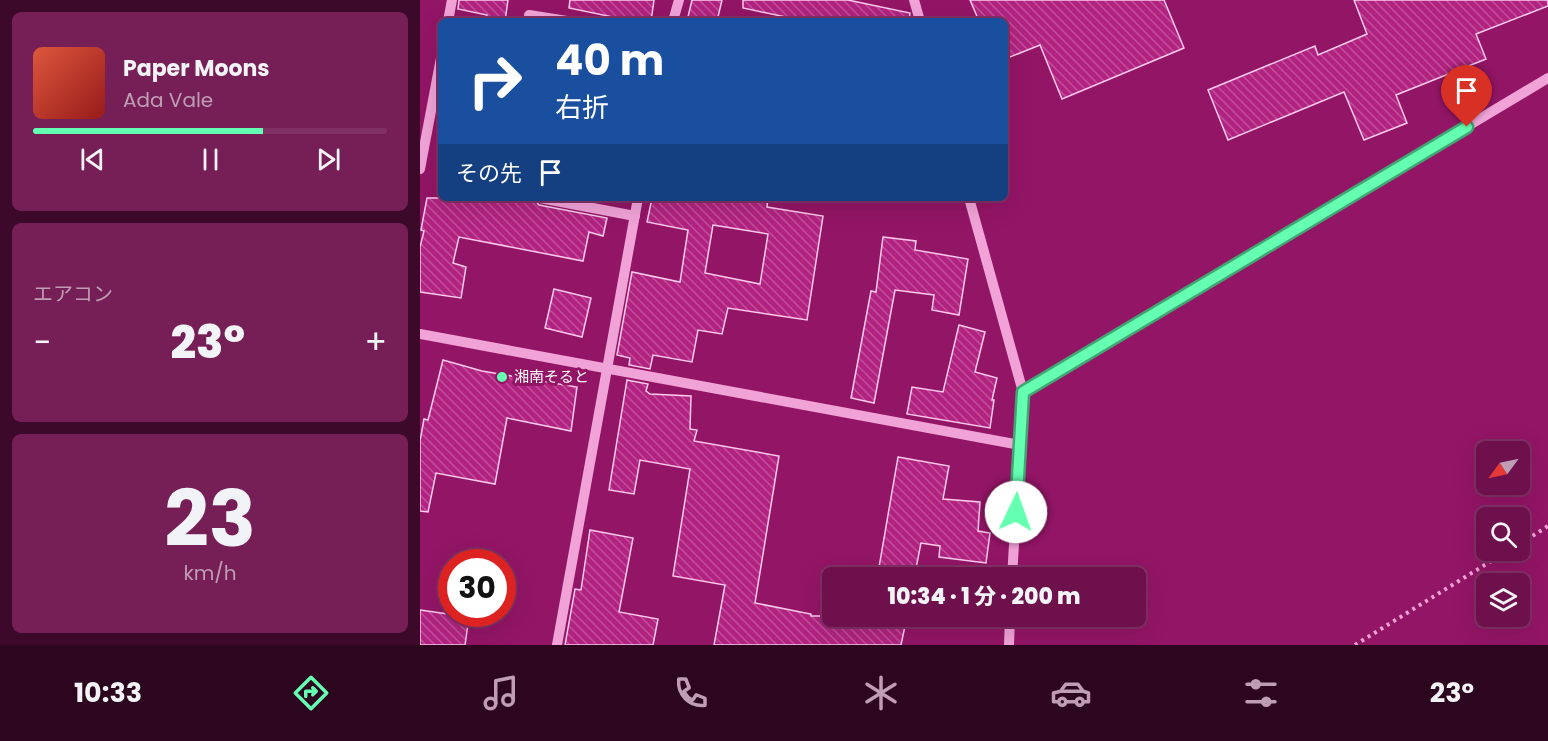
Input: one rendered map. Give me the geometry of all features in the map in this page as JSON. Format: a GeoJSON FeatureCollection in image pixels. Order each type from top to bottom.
{"type":"FeatureCollection","features":[{"type":"Feature","properties":{"kind":"street"},"geometry":{"type":"LineString","coordinates":[[449,18],[452,0]]}},
{"type":"Feature","properties":{"kind":"street"},"geometry":{"type":"LineString","coordinates":[[674,18],[679,0]]}},
{"type":"Feature","properties":{"kind":"street"},"geometry":{"type":"LineString","coordinates":[[913,0],[919,18]]}},
{"type":"Feature","properties":{"kind":"street"},"geometry":{"type":"LineString","coordinates":[[529,15],[548,18]]}},
{"type":"Feature","properties":{"kind":"street"},"geometry":{"type":"LineString","coordinates":[[1023,392],[1548,78]]}},
{"type":"Feature","properties":{"kind":"street"},"geometry":{"type":"LineString","coordinates":[[420,169],[437,104]]}},
{"type":"Feature","properties":{"kind":"street"},"geometry":{"type":"LineString","coordinates":[[556,201],[635,216]]}},
{"type":"Feature","properties":{"kind":"street"},"geometry":{"type":"LineString","coordinates":[[558,645],[638,201]]}},
{"type":"Feature","properties":{"kind":"street"},"geometry":{"type":"LineString","coordinates":[[970,201],[1023,392],[1013,567]]}},
{"type":"Feature","properties":{"kind":"street"},"geometry":{"type":"LineString","coordinates":[[420,334],[1020,446]]}},
{"type":"Feature","properties":{"kind":"street"},"geometry":{"type":"LineString","coordinates":[[1009,645],[1010,627]]}},
{"type":"Feature","properties":{"kind":"path"},"geometry":{"type":"LineString","coordinates":[[1530,538],[1548,526]]}},
{"type":"Feature","properties":{"kind":"path"},"geometry":{"type":"LineString","coordinates":[[1355,645],[1491,561]]}},
{"type":"Feature","properties":{"kind":"building"},"geometry":{"type":"Polygon","coordinates":[[[459,0],[508,0],[505,18],[486,18],[487,15],[458,9],[459,0]]]}},
{"type":"Feature","properties":{"kind":"building"},"geometry":{"type":"Polygon","coordinates":[[[570,0],[654,0],[651,18],[617,18],[569,8],[570,0]]]}},
{"type":"Feature","properties":{"kind":"building"},"geometry":{"type":"Polygon","coordinates":[[[692,0],[722,0],[718,18],[688,18],[692,0]]]}},
{"type":"Feature","properties":{"kind":"building"},"geometry":{"type":"Polygon","coordinates":[[[743,0],[848,0],[910,13],[909,18],[791,18],[743,8],[743,0]]]}},
{"type":"Feature","properties":{"kind":"building"},"geometry":{"type":"Polygon","coordinates":[[[970,0],[1164,0],[1184,48],[1062,99],[1040,45],[1008,58],[1008,18],[978,18],[970,0]]]}},
{"type":"Feature","properties":{"kind":"building"},"geometry":{"type":"Polygon","coordinates":[[[1354,0],[1548,0],[1548,6],[1476,34],[1486,59],[1396,95],[1407,123],[1364,140],[1344,92],[1228,140],[1208,90],[1315,46],[1318,55],[1367,34],[1354,0]]]}},
{"type":"Feature","properties":{"kind":"building"},"geometry":{"type":"Polygon","coordinates":[[[427,198],[438,198],[438,201],[536,201],[539,205],[607,218],[603,236],[589,232],[583,261],[459,237],[453,263],[466,267],[461,298],[420,292],[420,247],[424,231],[421,230],[427,198]]]}},
{"type":"Feature","properties":{"kind":"building"},"geometry":{"type":"Polygon","coordinates":[[[651,201],[768,201],[767,207],[823,216],[807,320],[728,308],[722,334],[698,330],[692,362],[653,355],[650,369],[629,365],[630,358],[617,355],[632,272],[680,282],[688,230],[647,222],[651,201]],[[713,225],[705,273],[760,284],[768,234],[713,225]]]}},
{"type":"Feature","properties":{"kind":"building"},"geometry":{"type":"Polygon","coordinates":[[[883,237],[916,241],[915,250],[968,259],[959,315],[932,310],[934,295],[895,290],[874,403],[851,398],[871,291],[876,292],[883,237]]]}},
{"type":"Feature","properties":{"kind":"building"},"geometry":{"type":"Polygon","coordinates":[[[554,289],[591,298],[582,337],[545,328],[554,289]]]}},
{"type":"Feature","properties":{"kind":"building"},"geometry":{"type":"Polygon","coordinates":[[[959,325],[985,332],[975,372],[997,378],[992,400],[994,400],[990,428],[907,414],[912,387],[943,392],[959,325]]]}},
{"type":"Feature","properties":{"kind":"building"},"geometry":{"type":"Polygon","coordinates":[[[443,360],[482,371],[577,387],[571,431],[507,418],[495,484],[436,473],[428,512],[420,511],[420,441],[424,419],[428,420],[443,360]]]}},
{"type":"Feature","properties":{"kind":"building"},"geometry":{"type":"Polygon","coordinates":[[[627,380],[648,384],[646,391],[650,394],[691,396],[690,429],[697,430],[694,441],[779,456],[755,603],[811,614],[811,616],[822,616],[822,627],[905,627],[901,645],[714,645],[725,585],[673,576],[690,469],[640,460],[634,494],[609,490],[627,380]]]}},
{"type":"Feature","properties":{"kind":"building"},"geometry":{"type":"Polygon","coordinates":[[[898,457],[949,466],[943,499],[980,502],[978,531],[990,533],[986,563],[939,557],[940,546],[921,543],[916,567],[879,567],[898,457]]]}},
{"type":"Feature","properties":{"kind":"building"},"geometry":{"type":"Polygon","coordinates":[[[590,530],[633,538],[619,612],[658,619],[653,645],[565,645],[575,589],[581,590],[590,530]]]}},
{"type":"Feature","properties":{"kind":"building"},"geometry":{"type":"Polygon","coordinates":[[[420,610],[438,613],[438,627],[468,627],[465,645],[420,645],[420,610]]]}},
{"type":"Feature","properties":{"kind":"place","name":"湘南そると"},"geometry":{"type":"Point","coordinates":[502,377]}},
{"type":"Feature","properties":{"kind":"route"},"geometry":{"type":"LineString","coordinates":[[1016,512],[1023,392],[1467,127]]}}]}
